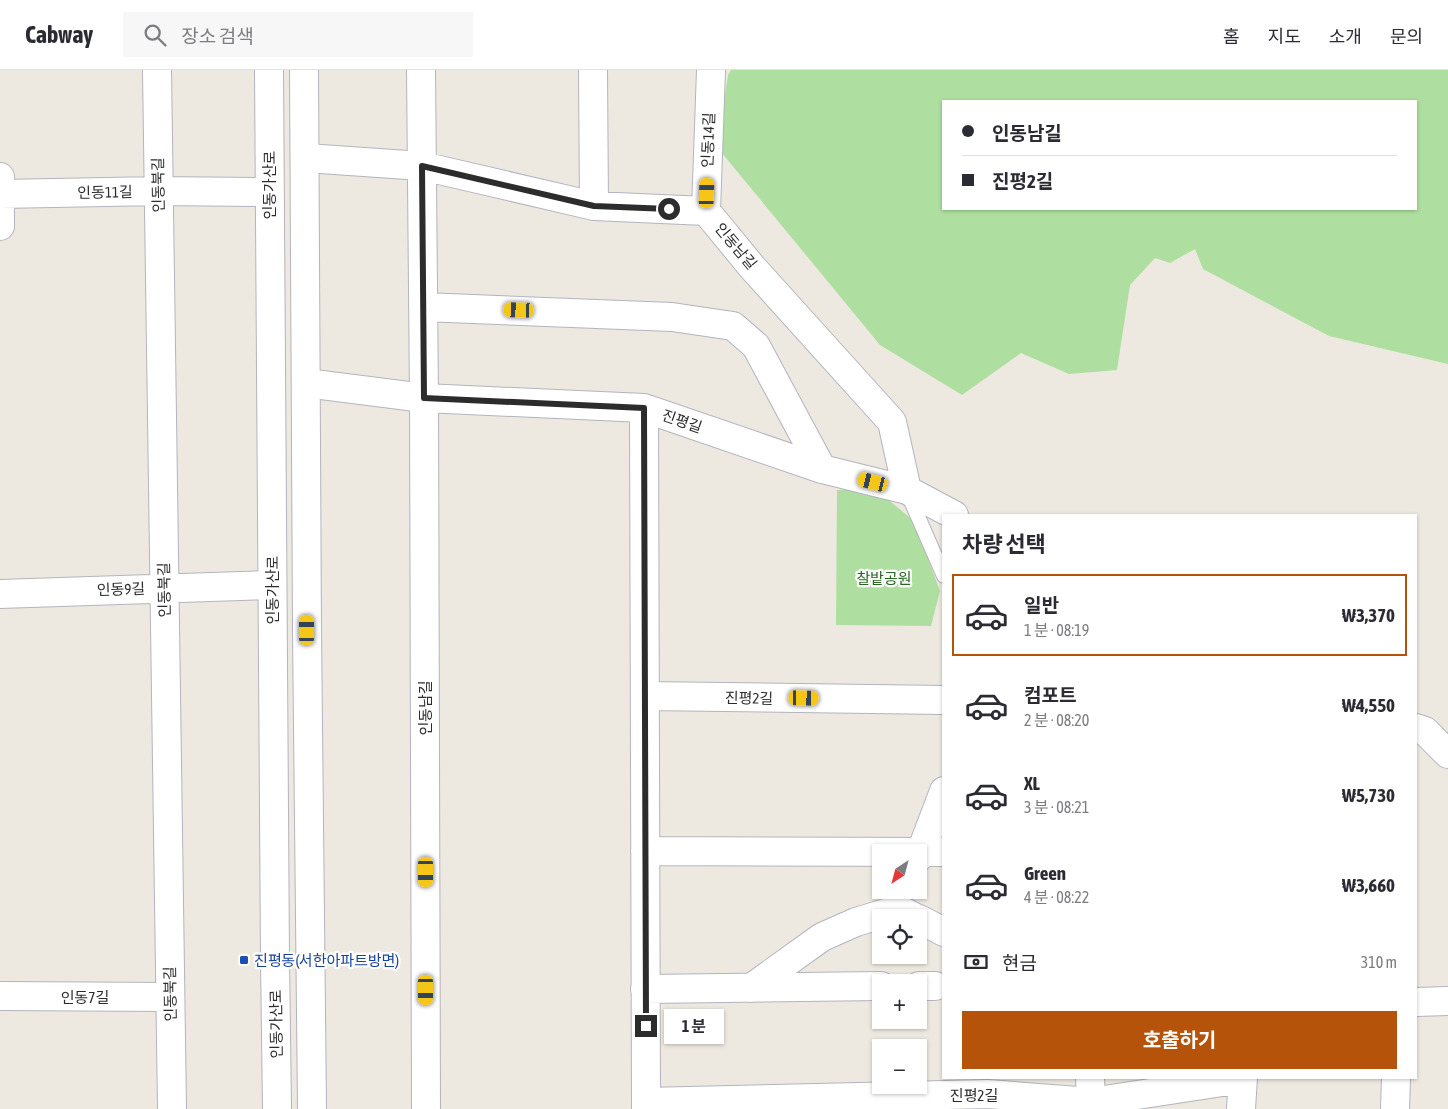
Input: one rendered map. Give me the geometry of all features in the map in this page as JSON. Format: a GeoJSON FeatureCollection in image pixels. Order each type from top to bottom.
{"type":"FeatureCollection","features":[{"type":"Feature","properties":{"kind":"street","name":"인동북길"},"geometry":{"type":"LineString","coordinates":[[157,70],[172,1109]]}},
{"type":"Feature","properties":{"kind":"street","name":"인동가산로"},"geometry":{"type":"LineString","coordinates":[[269,70],[278,1109]]}},
{"type":"Feature","properties":{"kind":"street"},"geometry":{"type":"LineString","coordinates":[[304,70],[312,1109]]}},
{"type":"Feature","properties":{"kind":"street","name":"인동남길"},"geometry":{"type":"LineString","coordinates":[[421,70],[424,307],[426,1109]]}},
{"type":"Feature","properties":{"kind":"street"},"geometry":{"type":"LineString","coordinates":[[593,70],[594,206]]}},
{"type":"Feature","properties":{"kind":"street","name":"인동14길"},"geometry":{"type":"LineString","coordinates":[[706,211],[711,70]]}},
{"type":"Feature","properties":{"kind":"street"},"geometry":{"type":"LineString","coordinates":[[306,158],[422,166]]}},
{"type":"Feature","properties":{"kind":"street","name":"인동남길"},"geometry":{"type":"LineString","coordinates":[[422,166],[594,206],[706,211],[752,267],[892,422],[907,490]]}},
{"type":"Feature","properties":{"kind":"street"},"geometry":{"type":"LineString","coordinates":[[0,175],[0,226]]}},
{"type":"Feature","properties":{"kind":"street","name":"인동11길"},"geometry":{"type":"LineString","coordinates":[[0,194],[159,191],[269,192]]}},
{"type":"Feature","properties":{"kind":"street"},"geometry":{"type":"LineString","coordinates":[[424,307],[672,317],[733,326],[756,346],[822,469]]}},
{"type":"Feature","properties":{"kind":"street","name":"진평길"},"geometry":{"type":"LineString","coordinates":[[306,384],[424,398],[644,408],[822,469],[907,490],[952,514]]}},
{"type":"Feature","properties":{"kind":"street","name":"진평2길"},"geometry":{"type":"LineString","coordinates":[[644,408],[646,1106],[1090,1090],[1230,1079]]}},
{"type":"Feature","properties":{"kind":"street","name":"인동9길"},"geometry":{"type":"LineString","coordinates":[[0,594],[164,587],[272,585]]}},
{"type":"Feature","properties":{"kind":"street","name":"진평2길"},"geometry":{"type":"LineString","coordinates":[[645,696],[942,700]]}},
{"type":"Feature","properties":{"kind":"street"},"geometry":{"type":"LineString","coordinates":[[1417,728],[1424,732],[1448,754]]}},
{"type":"Feature","properties":{"kind":"street"},"geometry":{"type":"LineString","coordinates":[[928,853],[942,799]]}},
{"type":"Feature","properties":{"kind":"street"},"geometry":{"type":"LineString","coordinates":[[645,851],[872,853]]}},
{"type":"Feature","properties":{"kind":"street"},"geometry":{"type":"LineString","coordinates":[[751,988],[822,937],[856,922],[872,918]]}},
{"type":"Feature","properties":{"kind":"street"},"geometry":{"type":"LineString","coordinates":[[927,920],[942,931]]}},
{"type":"Feature","properties":{"kind":"street"},"geometry":{"type":"LineString","coordinates":[[646,989],[872,986]]}},
{"type":"Feature","properties":{"kind":"street","name":"인동7길"},"geometry":{"type":"LineString","coordinates":[[0,996],[170,997]]}},
{"type":"Feature","properties":{"kind":"street"},"geometry":{"type":"LineString","coordinates":[[1417,1002],[1448,1001]]}},
{"type":"Feature","properties":{"kind":"street","name":"진평2길"},"geometry":{"type":"LineString","coordinates":[[1241,1109],[1243,1079]]}},
{"type":"Feature","properties":{"kind":"street"},"geometry":{"type":"LineString","coordinates":[[1396,1079],[1396,1109]]}},
{"type":"Feature","properties":{"kind":"lane"},"geometry":{"type":"LineString","coordinates":[[907,490],[942,571]]}},
{"type":"Feature","properties":{"kind":"green space"},"geometry":{"type":"Polygon","coordinates":[[[731,70],[1448,70],[1448,364],[1329,336],[1203,269],[1195,249],[1170,263],[1155,258],[1130,285],[1117,370],[1069,374],[1021,353],[962,395],[880,345],[717,147],[728,75],[731,70]]]}},
{"type":"Feature","properties":{"kind":"green space","name":"찰밭공원"},"geometry":{"type":"Polygon","coordinates":[[[874,488],[914,521],[940,591],[931,626],[836,625],[837,490],[874,488]]]}},
{"type":"Feature","properties":{"kind":"place","name":"진평동(서한아파트방면)"},"geometry":{"type":"Point","coordinates":[244,960]}},
{"type":"Feature","properties":{"kind":"route"},"geometry":{"type":"LineString","coordinates":[[646,1026],[644,408],[424,398],[422,166],[594,206],[669,209]]}}]}
